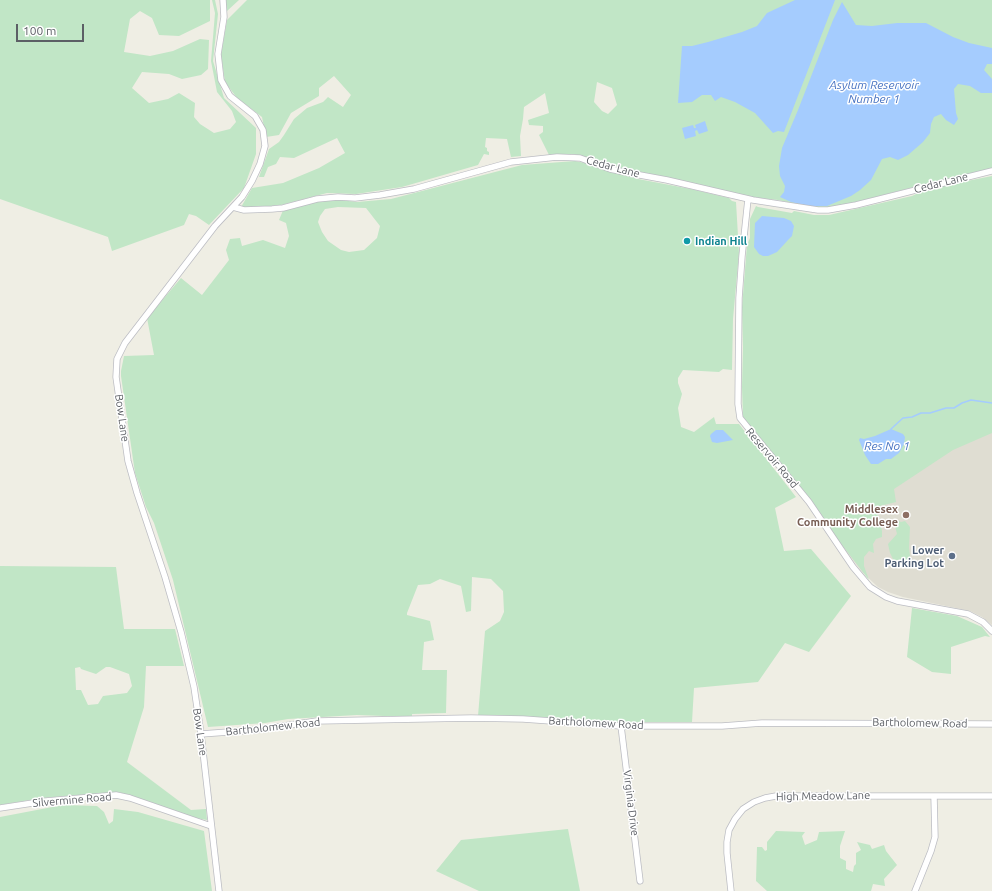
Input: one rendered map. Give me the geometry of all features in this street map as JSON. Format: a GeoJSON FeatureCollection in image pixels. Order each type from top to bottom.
{"type":"FeatureCollection","features":[{"type":"Feature","properties":{"kind":"street","name":"Bow Lane"},"geometry":{"type":"LineString","coordinates":[[219,891],[201,734],[194,687],[181,632],[128,461],[116,377],[117,359],[125,343],[210,232],[242,197],[260,164],[265,146],[263,130],[255,116],[230,96],[221,80],[218,54],[224,17],[223,0]]}},
{"type":"Feature","properties":{"kind":"street","name":"Cedar Lane"},"geometry":{"type":"LineString","coordinates":[[233,207],[244,210],[272,209],[283,208],[317,199],[338,197],[355,198],[380,195],[414,189],[511,162],[557,157],[580,158],[610,169],[667,180],[748,199],[804,209],[828,210],[856,205],[992,171]]}},
{"type":"Feature","properties":{"kind":"street","name":"Reservoir Road"},"geometry":{"type":"LineString","coordinates":[[748,199],[739,298],[738,404],[740,418],[809,502],[853,567],[870,587],[897,602],[968,614],[983,622],[992,631]]}},
{"type":"Feature","properties":{"kind":"street","name":"Bartholomew Road"},"geometry":{"type":"LineString","coordinates":[[201,734],[256,730],[317,721],[471,718],[621,726],[722,726],[769,723],[992,724]]}},
{"type":"Feature","properties":{"kind":"street","name":"Virginia Drive"},"geometry":{"type":"LineString","coordinates":[[621,726],[640,881]]}},
{"type":"Feature","properties":{"kind":"street","name":"Silvermine Road"},"geometry":{"type":"LineString","coordinates":[[0,808],[46,801],[116,795],[130,798],[211,826]]}},
{"type":"Feature","properties":{"kind":"street","name":"High Meadow Lane"},"geometry":{"type":"LineString","coordinates":[[731,891],[726,842],[729,830],[743,809],[754,802],[776,796],[992,796]]}},
{"type":"Feature","properties":{"kind":"street"},"geometry":{"type":"LineString","coordinates":[[914,891],[931,851],[935,837],[934,796]]}},
{"type":"Feature","properties":{"kind":"shaded area","name":"Middlesex Community College"},"geometry":{"type":"Polygon","coordinates":[[[992,410],[992,625],[982,617],[970,611],[903,597],[878,587],[862,572],[803,494],[992,410]]]}},
{"type":"Feature","properties":{"kind":"green space"},"geometry":{"type":"Polygon","coordinates":[[[0,0],[210,0],[210,21],[179,36],[159,35],[152,18],[140,11],[130,19],[124,52],[150,56],[173,51],[200,39],[209,40],[208,69],[201,75],[182,79],[169,74],[142,72],[132,88],[149,103],[168,99],[179,93],[195,103],[194,117],[200,124],[214,133],[230,129],[236,122],[232,111],[217,92],[211,61],[215,13],[212,0],[215,0],[218,14],[213,61],[224,98],[256,128],[256,154],[244,188],[209,225],[196,216],[189,214],[184,225],[112,251],[108,237],[0,199],[0,0]]]}},
{"type":"Feature","properties":{"kind":"green space"},"geometry":{"type":"Polygon","coordinates":[[[224,0],[239,0],[227,11],[224,0]]]}},
{"type":"Feature","properties":{"kind":"green space"},"geometry":{"type":"Polygon","coordinates":[[[247,0],[992,0],[992,170],[937,181],[830,209],[814,208],[778,200],[750,197],[669,178],[621,169],[620,167],[598,160],[573,154],[549,155],[539,135],[543,132],[543,126],[529,125],[528,120],[549,113],[545,93],[524,107],[520,136],[521,156],[511,157],[507,139],[486,138],[485,147],[489,152],[489,155],[484,154],[478,165],[402,187],[356,194],[327,193],[281,205],[240,209],[252,188],[283,183],[319,168],[345,153],[337,138],[294,158],[280,157],[276,164],[268,167],[264,177],[259,177],[269,149],[279,142],[294,119],[307,108],[323,102],[328,97],[343,107],[351,95],[334,76],[319,88],[319,96],[291,113],[279,135],[266,137],[262,117],[237,98],[225,82],[221,55],[227,20],[247,0]],[[597,82],[594,102],[602,111],[608,114],[617,105],[612,88],[597,82]]]}},
{"type":"Feature","properties":{"kind":"green space"},"geometry":{"type":"Polygon","coordinates":[[[575,161],[595,165],[638,179],[729,198],[736,202],[739,253],[733,319],[732,370],[723,369],[719,372],[683,370],[678,378],[678,383],[682,394],[678,408],[681,427],[694,432],[714,417],[716,424],[739,424],[796,497],[775,508],[784,551],[811,549],[851,596],[809,652],[785,643],[758,682],[694,688],[692,722],[624,722],[478,716],[485,631],[500,621],[504,612],[503,591],[491,579],[472,577],[471,611],[466,612],[461,586],[440,579],[430,584],[418,585],[407,615],[430,621],[434,640],[424,642],[422,670],[447,670],[446,713],[412,714],[412,717],[357,715],[288,719],[265,723],[208,727],[173,580],[135,473],[121,376],[124,356],[154,355],[147,318],[181,278],[202,295],[229,260],[226,250],[230,239],[240,238],[242,246],[263,240],[285,248],[289,236],[286,223],[279,220],[284,208],[312,201],[340,200],[357,202],[391,199],[522,165],[575,161]],[[338,207],[325,209],[318,222],[328,241],[341,250],[349,252],[364,250],[377,238],[380,226],[366,208],[338,207]]]}},
{"type":"Feature","properties":{"kind":"green space"},"geometry":{"type":"Polygon","coordinates":[[[992,176],[992,433],[953,450],[894,489],[896,502],[876,507],[882,537],[876,539],[873,544],[874,553],[869,551],[864,557],[864,566],[869,580],[743,417],[742,307],[747,245],[750,238],[750,219],[756,206],[792,213],[794,211],[814,215],[829,215],[912,196],[927,189],[992,176]]]}},
{"type":"Feature","properties":{"kind":"green space"},"geometry":{"type":"Polygon","coordinates":[[[895,519],[901,522],[905,521],[910,527],[910,556],[908,563],[903,565],[894,561],[888,544],[897,534],[894,522],[895,519]]]}},
{"type":"Feature","properties":{"kind":"green space"},"geometry":{"type":"Polygon","coordinates":[[[0,566],[116,567],[124,629],[175,629],[184,666],[146,666],[144,707],[127,762],[191,810],[206,809],[207,820],[196,818],[118,792],[42,798],[0,805],[0,566]],[[80,667],[75,668],[76,690],[81,690],[88,705],[98,704],[103,696],[127,693],[132,686],[129,674],[110,667],[106,667],[96,674],[81,669],[80,667]]]}},
{"type":"Feature","properties":{"kind":"green space"},"geometry":{"type":"Polygon","coordinates":[[[912,608],[957,616],[982,627],[990,637],[985,636],[951,647],[951,674],[932,672],[907,657],[912,608]]]}},
{"type":"Feature","properties":{"kind":"green space"},"geometry":{"type":"Polygon","coordinates":[[[63,805],[97,806],[104,812],[109,824],[113,821],[114,809],[138,812],[204,831],[212,891],[0,891],[0,817],[63,805]]]}},
{"type":"Feature","properties":{"kind":"green space"},"geometry":{"type":"Polygon","coordinates":[[[568,829],[580,891],[479,891],[436,871],[461,840],[568,829]]]}},
{"type":"Feature","properties":{"kind":"green space"},"geometry":{"type":"Polygon","coordinates":[[[776,831],[805,832],[802,836],[805,845],[817,840],[819,832],[845,831],[840,846],[840,858],[846,861],[846,869],[853,872],[856,864],[856,853],[861,850],[857,842],[870,845],[872,849],[884,845],[886,851],[897,865],[884,879],[885,886],[873,884],[871,891],[767,891],[756,881],[757,847],[762,847],[765,851],[767,850],[767,842],[776,831]]]}},
{"type":"Feature","properties":{"kind":"water","name":"Asylum Reservoir Number 1"},"geometry":{"type":"Polygon","coordinates":[[[795,0],[835,0],[784,132],[778,131],[773,133],[755,113],[735,102],[721,97],[715,101],[711,95],[702,95],[692,102],[678,103],[682,46],[692,46],[708,42],[757,26],[767,13],[795,0]]]}},
{"type":"Feature","properties":{"kind":"water","name":"Asylum Reservoir Number 1"},"geometry":{"type":"Polygon","coordinates":[[[842,2],[856,25],[872,26],[897,23],[926,23],[953,37],[969,43],[992,48],[992,64],[987,64],[984,70],[992,79],[992,93],[981,93],[970,86],[958,84],[954,89],[958,119],[954,125],[946,120],[941,114],[934,117],[931,124],[930,133],[923,142],[908,155],[898,160],[890,157],[882,159],[871,180],[860,190],[851,196],[827,206],[809,206],[791,202],[780,197],[784,192],[785,186],[780,176],[779,166],[782,148],[833,20],[842,2]]]}},
{"type":"Feature","properties":{"kind":"water"},"geometry":{"type":"Polygon","coordinates":[[[705,121],[708,131],[699,134],[697,130],[695,131],[696,136],[685,139],[682,128],[693,125],[694,128],[696,128],[695,125],[705,121]]]}},
{"type":"Feature","properties":{"kind":"water"},"geometry":{"type":"Polygon","coordinates":[[[762,216],[784,218],[791,221],[794,226],[792,236],[777,252],[768,256],[759,254],[754,247],[755,223],[762,216]]]}},
{"type":"Feature","properties":{"kind":"water","name":"Res No 1"},"geometry":{"type":"Polygon","coordinates":[[[891,429],[903,434],[905,437],[904,444],[899,453],[891,459],[886,459],[878,464],[871,464],[865,455],[859,440],[860,438],[864,439],[875,436],[891,429]]]}},
{"type":"Feature","properties":{"kind":"water"},"geometry":{"type":"Polygon","coordinates":[[[716,430],[723,430],[733,440],[717,443],[712,442],[710,436],[716,430]]]}},
{"type":"Feature","properties":{"kind":"waterway"},"geometry":{"type":"LineString","coordinates":[[891,429],[903,418],[912,417],[921,413],[930,413],[946,408],[954,408],[971,400],[992,403]]}},
{"type":"Feature","properties":{"kind":"place","name":"Indian Hill"},"geometry":{"type":"Point","coordinates":[687,241]}},
{"type":"Feature","properties":{"kind":"place","name":"Middlesex Community College"},"geometry":{"type":"Point","coordinates":[906,515]}},
{"type":"Feature","properties":{"kind":"place","name":"Lower Parking Lot"},"geometry":{"type":"Point","coordinates":[952,556]}}]}
